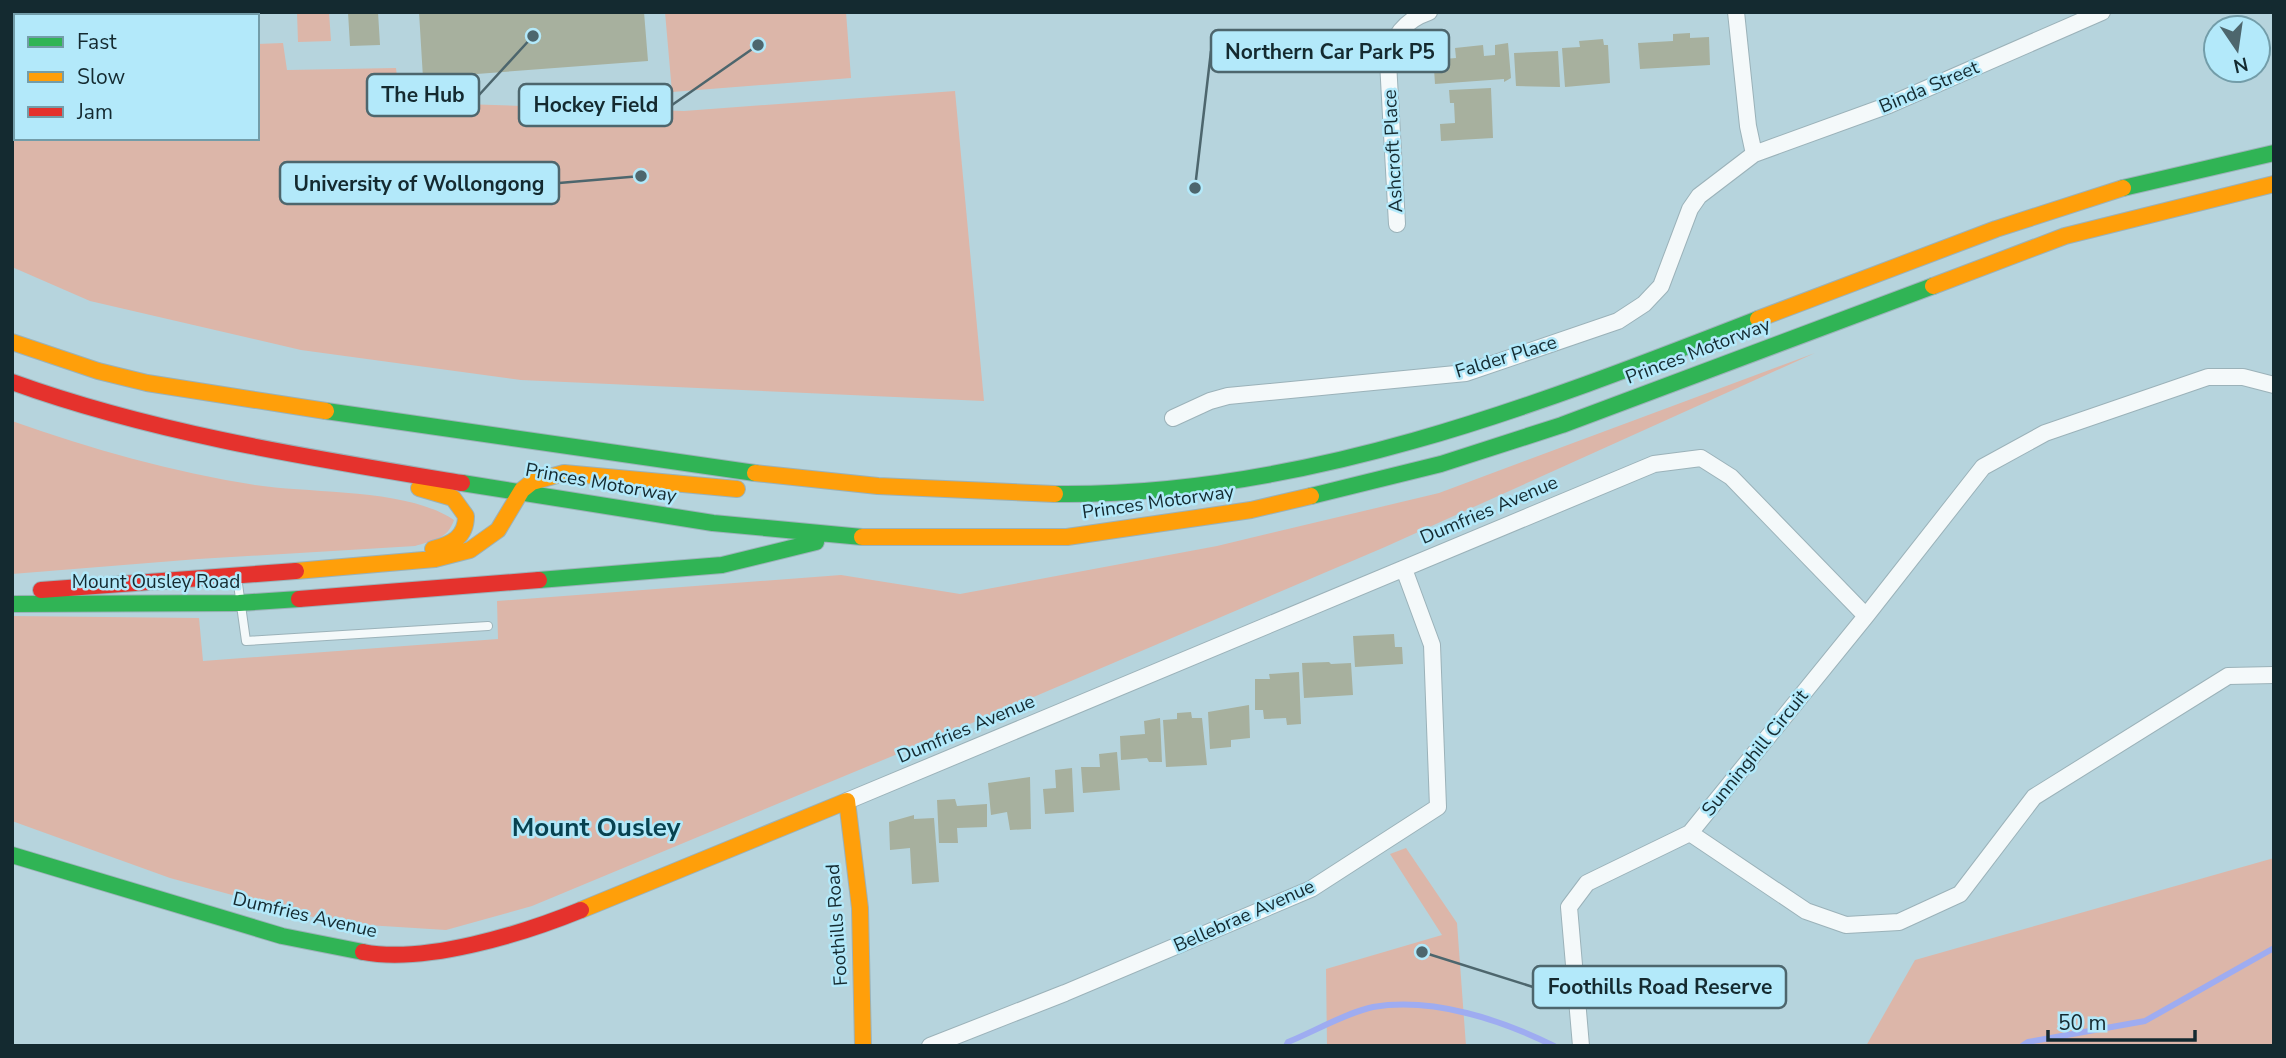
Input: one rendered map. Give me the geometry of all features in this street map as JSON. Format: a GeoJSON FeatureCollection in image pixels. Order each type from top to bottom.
{"type":"FeatureCollection","features":[{"type":"Feature","properties":{"kind":"main road","name":"Princes Motorway"},"geometry":{"type":"LineString","coordinates":[[12,342],[98,371],[147,383],[794,480],[1003,495],[1084,495],[1182,488],[1362,455],[1476,423],[2071,202],[2231,160],[2274,153]]}},
{"type":"Feature","properties":{"kind":"main road","name":"Princes Motorway"},"geometry":{"type":"LineString","coordinates":[[12,383],[67,402],[298,456],[522,490],[713,523],[836,537],[1011,539],[1143,528],[1251,510],[1441,464],[1562,425],[2065,236],[2274,184]]}},
{"type":"Feature","properties":{"kind":"main road"},"geometry":{"type":"LineString","coordinates":[[12,383],[72,415],[127,434],[434,491],[453,498],[466,516],[465,530],[442,547],[413,553],[350,559],[296,571]]}},
{"type":"Feature","properties":{"kind":"main road"},"geometry":{"type":"LineString","coordinates":[[296,571],[435,559],[470,550],[498,530],[522,490],[548,476],[573,473],[753,491]]}},
{"type":"Feature","properties":{"kind":"main road"},"geometry":{"type":"LineString","coordinates":[[979,508],[1071,505],[1182,488]]}},
{"type":"Feature","properties":{"kind":"main road","name":"Mount Ousley Road"},"geometry":{"type":"LineString","coordinates":[[12,604],[239,603],[722,565],[836,537]]}},
{"type":"Feature","properties":{"kind":"main road","name":"Mount Ousley Road"},"geometry":{"type":"LineString","coordinates":[[12,594],[107,583],[296,571]]}},
{"type":"Feature","properties":{"kind":"main road","name":"Dumfries Avenue"},"geometry":{"type":"LineString","coordinates":[[12,855],[282,936],[379,954],[450,949],[541,926],[847,802]]}},
{"type":"Feature","properties":{"kind":"main road","name":"Foothills Road"},"geometry":{"type":"LineString","coordinates":[[847,802],[860,908],[863,1046]]}},
{"type":"Feature","properties":{"kind":"street","name":"Ashcroft Place"},"geometry":{"type":"LineString","coordinates":[[1397,224],[1388,62],[1391,44],[1402,27],[1429,12]]}},
{"type":"Feature","properties":{"kind":"street"},"geometry":{"type":"LineString","coordinates":[[1736,12],[1748,126],[1754,154]]}},
{"type":"Feature","properties":{"kind":"street","name":"Binda Street"},"geometry":{"type":"LineString","coordinates":[[1754,154],[1889,104],[2102,12]]}},
{"type":"Feature","properties":{"kind":"street","name":"Falder Place"},"geometry":{"type":"LineString","coordinates":[[1173,418],[1228,396],[1466,373],[1618,321],[1644,304],[1661,286],[1690,208],[1699,196],[1754,154]]}},
{"type":"Feature","properties":{"kind":"street","name":"Sunninghill Circuit"},"geometry":{"type":"LineString","coordinates":[[2274,385],[2243,377],[2208,377],[2045,433],[1983,467],[1690,833],[1806,911],[1846,925],[1899,922],[1960,894],[2034,797],[2228,676],[2274,675]]}},
{"type":"Feature","properties":{"kind":"street","name":"Dumfries Avenue"},"geometry":{"type":"LineString","coordinates":[[847,802],[1654,464],[1701,458],[1731,477],[1866,616]]}},
{"type":"Feature","properties":{"kind":"street","name":"Bellebrae Avenue"},"geometry":{"type":"LineString","coordinates":[[930,1046],[1065,993],[1311,889],[1438,807],[1432,645],[1404,569]]}},
{"type":"Feature","properties":{"kind":"street"},"geometry":{"type":"LineString","coordinates":[[1581,1046],[1569,907],[1587,883],[1690,833]]}},
{"type":"Feature","properties":{"kind":"lane"},"geometry":{"type":"LineString","coordinates":[[237,575],[246,641],[488,626]]}},
{"type":"Feature","properties":{"kind":"shaded area"},"geometry":{"type":"Polygon","coordinates":[[[12,12],[182,14],[14,14],[14,140],[259,140],[259,44],[283,43],[287,70],[396,68],[400,102],[684,111],[955,91],[984,401],[521,380],[301,350],[90,301],[12,267],[12,12]]]}},
{"type":"Feature","properties":{"kind":"shaded area"},"geometry":{"type":"Polygon","coordinates":[[[297,12],[329,12],[331,41],[298,42],[297,12]]]}},
{"type":"Feature","properties":{"kind":"shaded area"},"geometry":{"type":"Polygon","coordinates":[[[665,12],[846,12],[851,78],[672,92],[665,12]]]}},
{"type":"Feature","properties":{"kind":"shaded area"},"geometry":{"type":"Polygon","coordinates":[[[1815,353],[1385,547],[1008,708],[532,906],[446,930],[335,923],[170,878],[12,821],[12,616],[199,618],[203,661],[498,639],[497,601],[841,575],[960,594],[1217,546],[1439,493],[1815,353]]]}},
{"type":"Feature","properties":{"kind":"shaded area"},"geometry":{"type":"Polygon","coordinates":[[[12,421],[102,450],[194,473],[278,488],[386,497],[411,502],[454,520],[444,535],[415,546],[12,574],[12,421]]]}},
{"type":"Feature","properties":{"kind":"shaded area"},"geometry":{"type":"Polygon","coordinates":[[[1406,848],[1457,923],[1466,1046],[1327,1046],[1326,969],[1442,935],[1390,854],[1406,848]]]}},
{"type":"Feature","properties":{"kind":"shaded area"},"geometry":{"type":"Polygon","coordinates":[[[2274,858],[2274,1046],[1866,1046],[1915,960],[2274,858]]]}},
{"type":"Feature","properties":{"kind":"building"},"geometry":{"type":"Polygon","coordinates":[[[348,12],[378,12],[380,45],[350,46],[348,12]]]}},
{"type":"Feature","properties":{"kind":"building"},"geometry":{"type":"Polygon","coordinates":[[[419,12],[644,12],[648,61],[423,78],[419,12]]]}},
{"type":"Feature","properties":{"kind":"building"},"geometry":{"type":"Polygon","coordinates":[[[1690,33],[1690,38],[1709,37],[1710,65],[1640,69],[1638,43],[1673,41],[1673,34],[1690,33]]]}},
{"type":"Feature","properties":{"kind":"building"},"geometry":{"type":"Polygon","coordinates":[[[1603,39],[1604,45],[1608,45],[1610,83],[1565,87],[1562,48],[1580,47],[1579,41],[1603,39]]]}},
{"type":"Feature","properties":{"kind":"building"},"geometry":{"type":"Polygon","coordinates":[[[1508,43],[1511,78],[1504,82],[1504,79],[1435,84],[1434,69],[1445,68],[1444,59],[1456,58],[1455,48],[1483,45],[1484,56],[1495,55],[1495,45],[1508,43]]]}},
{"type":"Feature","properties":{"kind":"building"},"geometry":{"type":"Polygon","coordinates":[[[1558,51],[1560,87],[1516,86],[1514,53],[1558,51]]]}},
{"type":"Feature","properties":{"kind":"building"},"geometry":{"type":"Polygon","coordinates":[[[1491,88],[1493,138],[1441,141],[1440,124],[1455,123],[1454,103],[1450,103],[1449,90],[1491,88]]]}},
{"type":"Feature","properties":{"kind":"building"},"geometry":{"type":"Polygon","coordinates":[[[1394,634],[1395,647],[1402,647],[1403,664],[1355,667],[1353,636],[1394,634]]]}},
{"type":"Feature","properties":{"kind":"building"},"geometry":{"type":"Polygon","coordinates":[[[1302,663],[1351,663],[1353,695],[1304,698],[1302,663]]]}},
{"type":"Feature","properties":{"kind":"building"},"geometry":{"type":"Polygon","coordinates":[[[1299,672],[1301,724],[1287,725],[1286,718],[1264,719],[1263,710],[1255,710],[1255,679],[1270,679],[1269,674],[1299,672]]]}},
{"type":"Feature","properties":{"kind":"building"},"geometry":{"type":"Polygon","coordinates":[[[1249,705],[1250,738],[1231,740],[1231,747],[1210,749],[1208,712],[1249,705]]]}},
{"type":"Feature","properties":{"kind":"building"},"geometry":{"type":"Polygon","coordinates":[[[1191,712],[1192,718],[1202,718],[1207,765],[1166,767],[1163,720],[1177,719],[1177,713],[1191,712]]]}},
{"type":"Feature","properties":{"kind":"building"},"geometry":{"type":"Polygon","coordinates":[[[1160,718],[1162,762],[1149,762],[1147,758],[1121,760],[1120,736],[1145,734],[1144,721],[1160,718]]]}},
{"type":"Feature","properties":{"kind":"building"},"geometry":{"type":"Polygon","coordinates":[[[1117,752],[1120,790],[1083,793],[1081,767],[1100,767],[1099,754],[1117,752]]]}},
{"type":"Feature","properties":{"kind":"building"},"geometry":{"type":"Polygon","coordinates":[[[1072,768],[1074,812],[1045,814],[1043,789],[1056,788],[1055,770],[1072,768]]]}},
{"type":"Feature","properties":{"kind":"building"},"geometry":{"type":"Polygon","coordinates":[[[1030,777],[1031,829],[1010,830],[1007,812],[991,815],[988,783],[1030,777]]]}},
{"type":"Feature","properties":{"kind":"building"},"geometry":{"type":"Polygon","coordinates":[[[955,799],[957,806],[987,804],[987,827],[957,828],[958,843],[939,843],[937,800],[955,799]]]}},
{"type":"Feature","properties":{"kind":"building"},"geometry":{"type":"Polygon","coordinates":[[[914,815],[914,819],[934,818],[939,882],[912,884],[910,848],[890,850],[889,822],[914,815]]]}},
{"type":"Feature","properties":{"kind":"waterway"},"geometry":{"type":"LineString","coordinates":[[2022,1046],[2028,1042],[2145,1021],[2274,948]]}},
{"type":"Feature","properties":{"kind":"waterway"},"geometry":{"type":"LineString","coordinates":[[1286,1046],[1288,1042],[1353,1013],[1373,1007],[1396,1005],[1419,1005],[1466,1013],[1534,1036],[1554,1046]]}},
{"type":"Feature","properties":{"kind":"traffic: fast"},"geometry":{"type":"LineString","coordinates":[[2123,188],[2274,153]]}},
{"type":"Feature","properties":{"kind":"traffic: fast"},"geometry":{"type":"LineString","coordinates":[[1311,496],[1441,464],[1562,425],[1933,286]]}},
{"type":"Feature","properties":{"kind":"traffic: fast"},"geometry":{"type":"LineString","coordinates":[[1055,494],[1147,491],[1237,480],[1326,463],[1414,441],[1501,414],[1758,319]]}},
{"type":"Feature","properties":{"kind":"traffic: fast"},"geometry":{"type":"LineString","coordinates":[[326,411],[755,473]]}},
{"type":"Feature","properties":{"kind":"traffic: fast"},"geometry":{"type":"LineString","coordinates":[[462,483],[713,523],[862,537]]}},
{"type":"Feature","properties":{"kind":"traffic: fast"},"geometry":{"type":"LineString","coordinates":[[539,580],[722,565],[816,542]]}},
{"type":"Feature","properties":{"kind":"traffic: fast"},"geometry":{"type":"LineString","coordinates":[[12,604],[239,603],[299,599]]}},
{"type":"Feature","properties":{"kind":"traffic: fast"},"geometry":{"type":"LineString","coordinates":[[12,855],[282,936],[363,952]]}},
{"type":"Feature","properties":{"kind":"traffic: slow"},"geometry":{"type":"LineString","coordinates":[[1933,286],[2065,236],[2274,184]]}},
{"type":"Feature","properties":{"kind":"traffic: slow"},"geometry":{"type":"LineString","coordinates":[[1758,319],[1996,229],[2123,188]]}},
{"type":"Feature","properties":{"kind":"traffic: slow"},"geometry":{"type":"LineString","coordinates":[[12,342],[98,371],[147,383],[326,411]]}},
{"type":"Feature","properties":{"kind":"traffic: slow"},"geometry":{"type":"LineString","coordinates":[[296,571],[435,559],[470,550],[498,530],[522,490],[532,482],[564,473],[737,489]]}},
{"type":"Feature","properties":{"kind":"traffic: slow"},"geometry":{"type":"LineString","coordinates":[[755,473],[878,486],[1055,494]]}},
{"type":"Feature","properties":{"kind":"traffic: slow"},"geometry":{"type":"LineString","coordinates":[[419,488],[453,498],[466,516],[461,534],[446,545],[433,549]]}},
{"type":"Feature","properties":{"kind":"traffic: slow"},"geometry":{"type":"LineString","coordinates":[[862,537],[1067,537],[1251,510],[1311,496]]}},
{"type":"Feature","properties":{"kind":"traffic: slow"},"geometry":{"type":"LineString","coordinates":[[581,910],[847,801],[860,908],[863,1046]]}},
{"type":"Feature","properties":{"kind":"traffic: jam"},"geometry":{"type":"LineString","coordinates":[[12,382],[122,416],[234,443],[462,483]]}},
{"type":"Feature","properties":{"kind":"traffic: jam"},"geometry":{"type":"LineString","coordinates":[[41,590],[296,571]]}},
{"type":"Feature","properties":{"kind":"traffic: jam"},"geometry":{"type":"LineString","coordinates":[[299,599],[539,580]]}},
{"type":"Feature","properties":{"kind":"traffic: jam"},"geometry":{"type":"LineString","coordinates":[[363,952],[388,955],[444,950],[502,937],[581,910]]}},
{"type":"Feature","properties":{"kind":"place","name":"The Hub"},"geometry":{"type":"Point","coordinates":[533,36]}},
{"type":"Feature","properties":{"kind":"place","name":"Hockey Field"},"geometry":{"type":"Point","coordinates":[758,45]}},
{"type":"Feature","properties":{"kind":"place","name":"University of Wollongong"},"geometry":{"type":"Point","coordinates":[641,176]}},
{"type":"Feature","properties":{"kind":"place","name":"Northern Car Park P5"},"geometry":{"type":"Point","coordinates":[1195,188]}},
{"type":"Feature","properties":{"kind":"place","name":"Foothills Road Reserve"},"geometry":{"type":"Point","coordinates":[1422,952]}},
{"type":"Feature","properties":{"kind":"district","name":"Mount Ousley"},"geometry":{"type":"Point","coordinates":[596,827]}}]}
